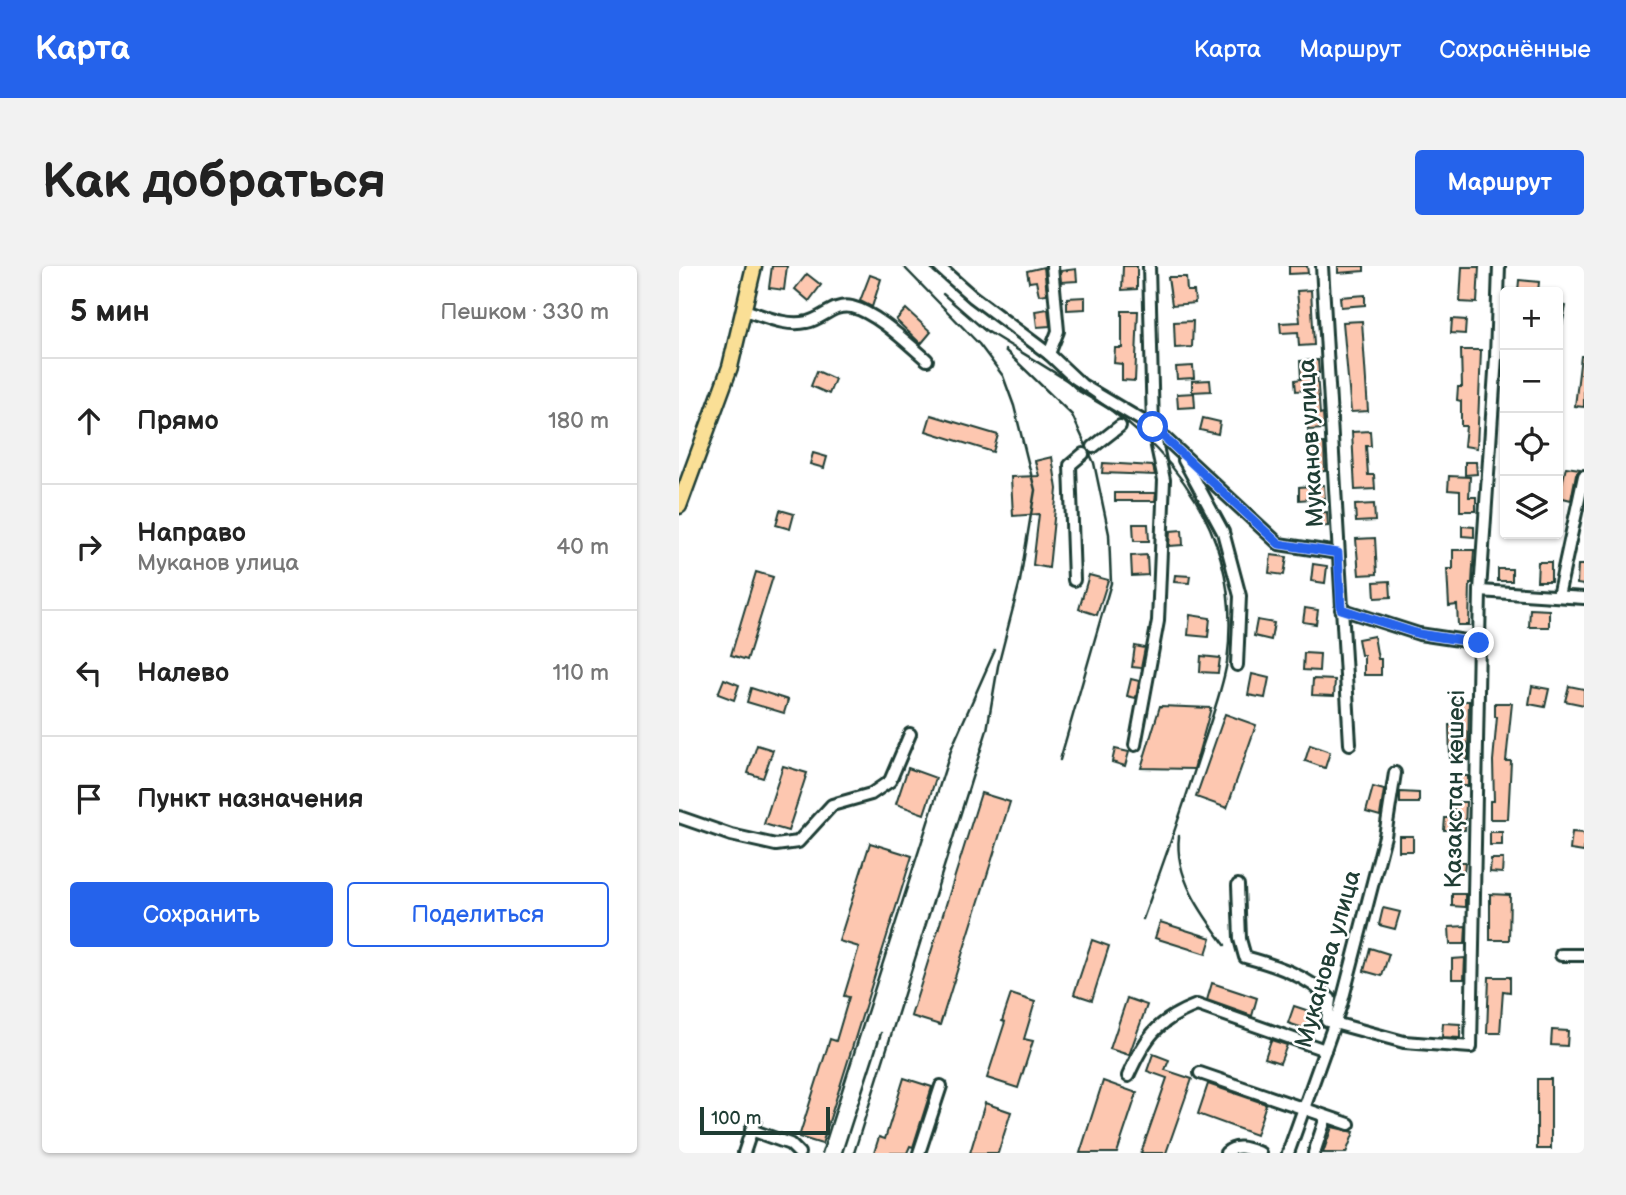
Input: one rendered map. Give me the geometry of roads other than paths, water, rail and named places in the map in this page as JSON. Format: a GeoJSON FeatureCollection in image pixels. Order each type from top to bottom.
{"type":"FeatureCollection","features":[{"type":"Feature","properties":{"kind":"main road"},"geometry":{"type":"LineString","coordinates":[[679,506],[730,367],[754,266]]}},
{"type":"Feature","properties":{"kind":"street"},"geometry":{"type":"LineString","coordinates":[[938,266],[1128,420],[1153,427],[1279,544],[1338,553]]}},
{"type":"Feature","properties":{"kind":"street"},"geometry":{"type":"LineString","coordinates":[[1049,354],[1058,331],[1052,266]]}},
{"type":"Feature","properties":{"kind":"street"},"geometry":{"type":"LineString","coordinates":[[1135,745],[1158,621],[1164,480],[1153,427],[1149,266]]}},
{"type":"Feature","properties":{"kind":"street","name":"Муканов улица"},"geometry":{"type":"LineString","coordinates":[[1321,266],[1350,744]]}},
{"type":"Feature","properties":{"kind":"street","name":"Қазақстан көшесі"},"geometry":{"type":"LineString","coordinates":[[1335,1023],[1404,1042],[1471,1047],[1480,591],[1496,357],[1499,266]]}},
{"type":"Feature","properties":{"kind":"street"},"geometry":{"type":"LineString","coordinates":[[744,310],[797,324],[810,322],[836,307],[853,307],[882,323],[927,360]]}},
{"type":"Feature","properties":{"kind":"street"},"geometry":{"type":"LineString","coordinates":[[1074,580],[1070,465],[1128,420]]}},
{"type":"Feature","properties":{"kind":"street"},"geometry":{"type":"LineString","coordinates":[[1179,452],[1223,531],[1234,570],[1240,596],[1237,665]]}},
{"type":"Feature","properties":{"kind":"street"},"geometry":{"type":"LineString","coordinates":[[1558,596],[1584,476]]}},
{"type":"Feature","properties":{"kind":"street"},"geometry":{"type":"LineString","coordinates":[[1480,591],[1584,598]]}},
{"type":"Feature","properties":{"kind":"street"},"geometry":{"type":"LineString","coordinates":[[1341,609],[1419,634],[1479,643]]}},
{"type":"Feature","properties":{"kind":"street"},"geometry":{"type":"LineString","coordinates":[[679,817],[731,835],[776,845],[798,842],[832,805],[871,794],[890,780],[910,734]]}},
{"type":"Feature","properties":{"kind":"street","name":"Муканова улица"},"geometry":{"type":"LineString","coordinates":[[1288,1153],[1335,1023],[1385,836],[1395,773]]}},
{"type":"Feature","properties":{"kind":"street"},"geometry":{"type":"LineString","coordinates":[[1238,885],[1240,939],[1245,957],[1271,964],[1318,986],[1330,999],[1327,1021],[1335,1023]]}},
{"type":"Feature","properties":{"kind":"street"},"geometry":{"type":"LineString","coordinates":[[1561,955],[1584,955]]}},
{"type":"Feature","properties":{"kind":"street"},"geometry":{"type":"LineString","coordinates":[[1128,1076],[1142,1045],[1168,1017],[1197,1005],[1325,1050]]}},
{"type":"Feature","properties":{"kind":"street"},"geometry":{"type":"LineString","coordinates":[[1200,1073],[1349,1125]]}},
{"type":"Feature","properties":{"kind":"street"},"geometry":{"type":"LineString","coordinates":[[919,1153],[941,1086]]}},
{"type":"Feature","properties":{"kind":"street"},"geometry":{"type":"LineString","coordinates":[[1314,1153],[1326,1117]]}},
{"type":"Feature","properties":{"kind":"street"},"geometry":{"type":"LineString","coordinates":[[744,1153],[753,1125],[790,1144],[799,1153]]}},
{"type":"Feature","properties":{"kind":"street"},"geometry":{"type":"LineString","coordinates":[[1226,1153],[1231,1148],[1239,1147],[1260,1153]]}},
{"type":"Feature","properties":{"kind":"railway"},"geometry":{"type":"LineString","coordinates":[[854,1153],[987,730],[998,666],[1020,581],[1035,490],[1014,406],[1003,376],[979,344],[903,266]]}},
{"type":"Feature","properties":{"kind":"railway"},"geometry":{"type":"LineString","coordinates":[[943,294],[988,333]]}},
{"type":"Feature","properties":{"kind":"railway"},"geometry":{"type":"LineString","coordinates":[[982,328],[1073,384],[1137,431],[1176,472],[1193,496],[1217,546],[1229,602],[1225,674],[1143,919]]}},
{"type":"Feature","properties":{"kind":"railway"},"geometry":{"type":"LineString","coordinates":[[1005,350],[1072,415],[1094,463],[1109,534],[1111,583],[1060,760]]}},
{"type":"Feature","properties":{"kind":"railway"},"geometry":{"type":"LineString","coordinates":[[822,1153],[952,747],[995,650]]}},
{"type":"Feature","properties":{"kind":"railway"},"geometry":{"type":"LineString","coordinates":[[1179,836],[1185,880],[1207,921],[1225,945]]}},
{"type":"Feature","properties":{"kind":"railway"},"geometry":{"type":"LineString","coordinates":[[842,1153],[881,1033]]}}]}
